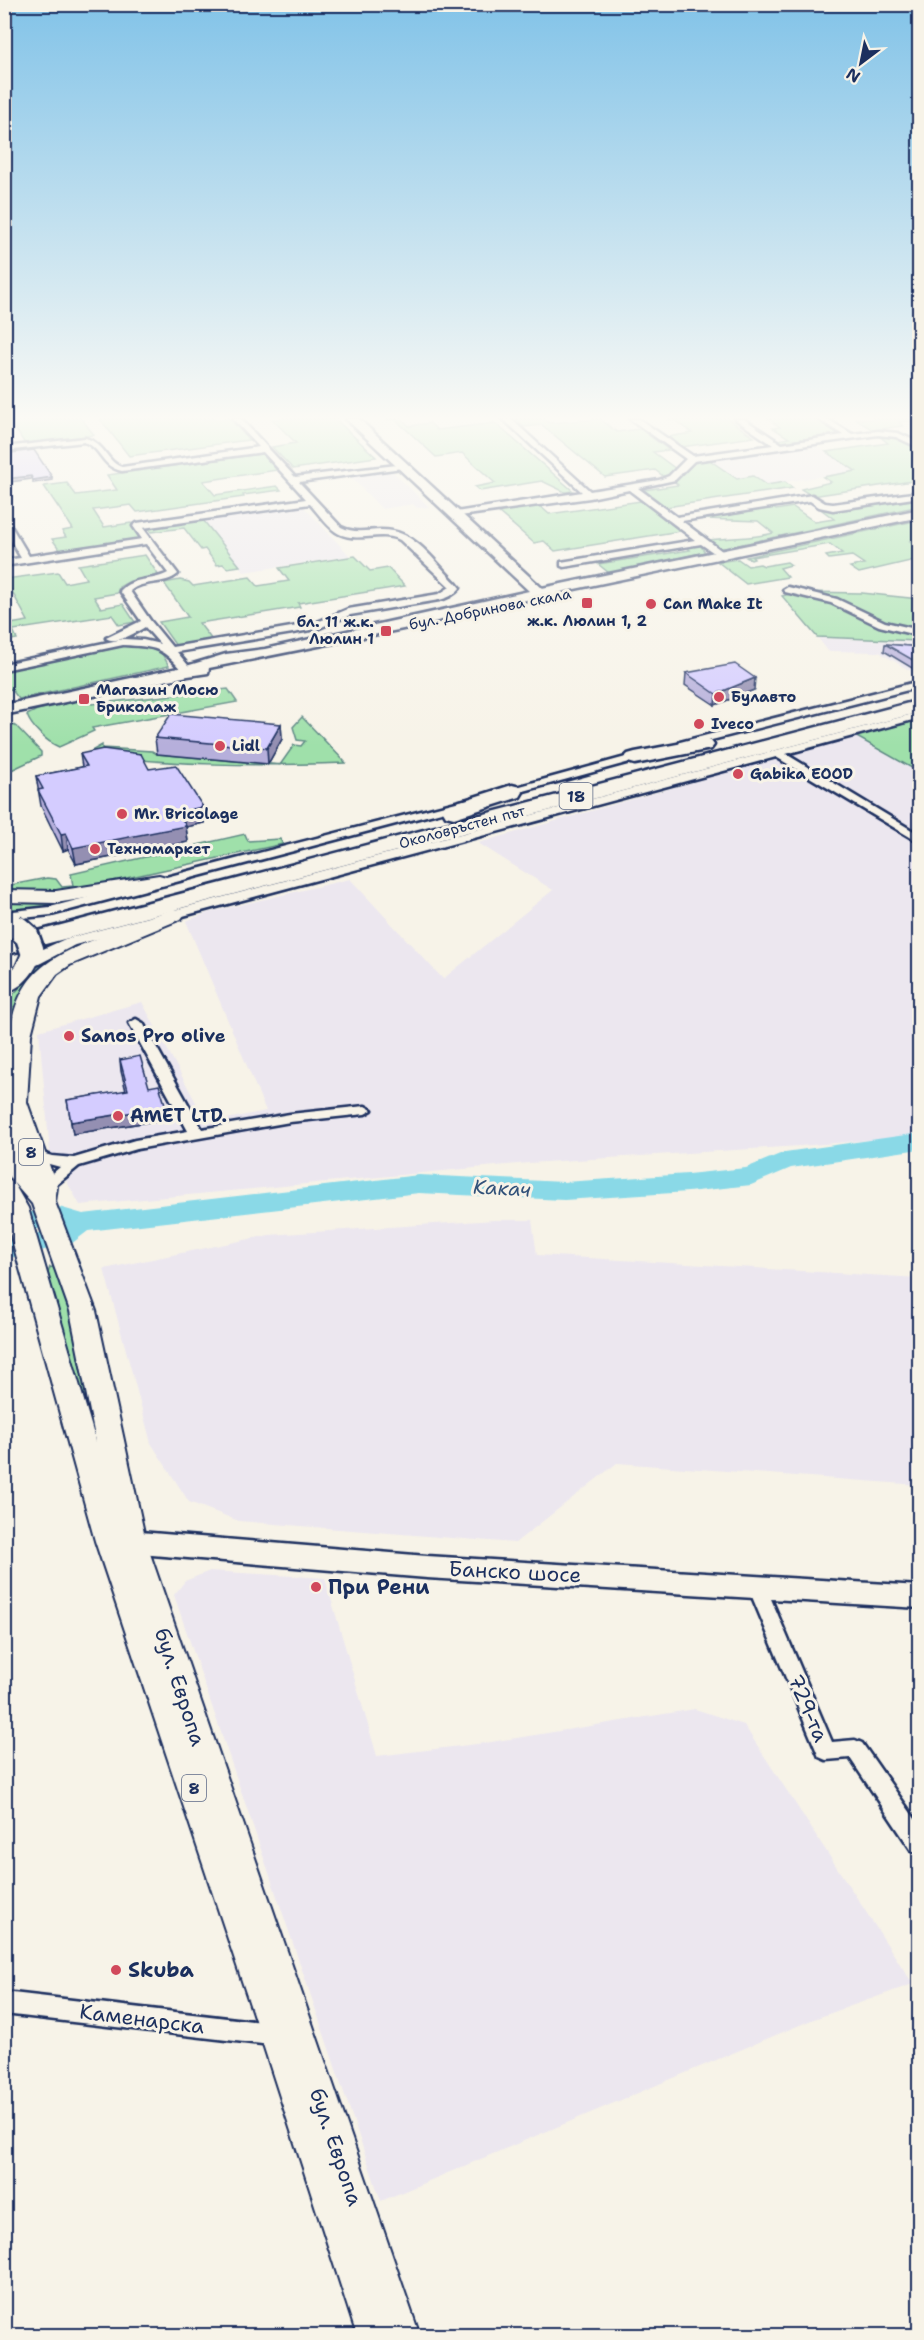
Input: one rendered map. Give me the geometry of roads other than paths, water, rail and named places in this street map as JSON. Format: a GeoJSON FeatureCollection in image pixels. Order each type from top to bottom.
{"type":"FeatureCollection","features":[{"type":"Feature","properties":{"kind":"highway","name":"Околовръстен път"},"geometry":{"type":"LineString","coordinates":[[4,948],[775,742],[920,694]]}},
{"type":"Feature","properties":{"kind":"highway","name":"Околовръстен път"},"geometry":{"type":"LineString","coordinates":[[7,924],[920,706]]}},
{"type":"Feature","properties":{"kind":"highway"},"geometry":{"type":"LineString","coordinates":[[635,758],[775,742]]}},
{"type":"Feature","properties":{"kind":"highway"},"geometry":{"type":"LineString","coordinates":[[665,782],[775,742]]}},
{"type":"Feature","properties":{"kind":"highway"},"geometry":{"type":"LineString","coordinates":[[387,833],[512,792]]}},
{"type":"Feature","properties":{"kind":"highway"},"geometry":{"type":"LineString","coordinates":[[371,851],[526,820]]}},
{"type":"Feature","properties":{"kind":"main road"},"geometry":{"type":"LineString","coordinates":[[470,528],[544,597]]}},
{"type":"Feature","properties":{"kind":"main road","name":"бул. Добринова скала"},"geometry":{"type":"LineString","coordinates":[[4,710],[246,661],[266,654],[388,627],[544,597],[658,567],[718,557],[850,528]]}},
{"type":"Feature","properties":{"kind":"main road"},"geometry":{"type":"LineString","coordinates":[[4,896],[56,897],[159,881]]}},
{"type":"Feature","properties":{"kind":"main road"},"geometry":{"type":"LineString","coordinates":[[16,1101],[19,1039],[24,1013],[34,986],[42,976],[66,958],[174,915]]}},
{"type":"Feature","properties":{"kind":"main road"},"geometry":{"type":"LineString","coordinates":[[4,995],[21,969],[27,936],[7,924]]}},
{"type":"Feature","properties":{"kind":"main road","name":"бул. Европа"},"geometry":{"type":"LineString","coordinates":[[4,1070],[83,1311],[121,1541],[399,2336]]}},
{"type":"Feature","properties":{"kind":"main road","name":"бул. Европа"},"geometry":{"type":"LineString","coordinates":[[4,1133],[14,1191],[32,1264],[378,2336]]}},
{"type":"Feature","properties":{"kind":"main road","name":"бул. Европа"},"geometry":{"type":"LineString","coordinates":[[14,1191],[44,1195]]}},
{"type":"Feature","properties":{"kind":"main road","name":"Банско шосе"},"geometry":{"type":"LineString","coordinates":[[121,1541],[428,1567],[920,1597]]}},
{"type":"Feature","properties":{"kind":"street"},"geometry":{"type":"LineString","coordinates":[[8,528],[27,560]]}},
{"type":"Feature","properties":{"kind":"street"},"geometry":{"type":"LineString","coordinates":[[139,528],[173,574],[168,578],[135,584],[126,588],[126,594],[146,622],[188,671]]}},
{"type":"Feature","properties":{"kind":"street"},"geometry":{"type":"LineString","coordinates":[[4,667],[123,642],[143,643],[170,650],[317,626],[348,612],[439,597],[452,592],[455,588],[397,534],[354,535],[339,528]]}},
{"type":"Feature","properties":{"kind":"street"},"geometry":{"type":"LineString","coordinates":[[686,528],[704,541],[718,557]]}},
{"type":"Feature","properties":{"kind":"street"},"geometry":{"type":"LineString","coordinates":[[4,563],[148,540]]}},
{"type":"Feature","properties":{"kind":"street"},"geometry":{"type":"LineString","coordinates":[[564,564],[704,541]]}},
{"type":"Feature","properties":{"kind":"street"},"geometry":{"type":"LineString","coordinates":[[789,590],[834,601],[882,624],[920,633]]}},
{"type":"Feature","properties":{"kind":"street"},"geometry":{"type":"LineString","coordinates":[[119,636],[146,622]]}},
{"type":"Feature","properties":{"kind":"street"},"geometry":{"type":"LineString","coordinates":[[4,660],[119,636],[136,636],[162,641]]}},
{"type":"Feature","properties":{"kind":"street","name":"Околовръстен път"},"geometry":{"type":"LineString","coordinates":[[7,924],[27,915],[51,911],[159,881],[512,792],[920,684]]}},
{"type":"Feature","properties":{"kind":"street","name":"Околовръстен път"},"geometry":{"type":"LineString","coordinates":[[775,742],[920,715]]}},
{"type":"Feature","properties":{"kind":"street"},"geometry":{"type":"LineString","coordinates":[[775,742],[920,840]]}},
{"type":"Feature","properties":{"kind":"street","name":"Околовръстен път"},"geometry":{"type":"LineString","coordinates":[[21,969],[46,953],[70,942],[665,782]]}},
{"type":"Feature","properties":{"kind":"street"},"geometry":{"type":"LineString","coordinates":[[136,1023],[197,1134]]}},
{"type":"Feature","properties":{"kind":"street"},"geometry":{"type":"LineString","coordinates":[[32,1155],[50,1161],[74,1163],[135,1145],[290,1118],[365,1110]]}},
{"type":"Feature","properties":{"kind":"street"},"geometry":{"type":"LineString","coordinates":[[44,1195],[74,1163]]}},
{"type":"Feature","properties":{"kind":"street","name":"729-та"},"geometry":{"type":"LineString","coordinates":[[757,1587],[826,1751],[855,1749],[913,1823],[920,1844]]}},
{"type":"Feature","properties":{"kind":"street","name":"Каменарска"},"geometry":{"type":"LineString","coordinates":[[4,2003],[279,2035]]}},
{"type":"Feature","properties":{"kind":"waterway","name":"Какач"},"geometry":{"type":"LineString","coordinates":[[4,1226],[59,1216],[82,1223],[419,1184],[564,1191],[688,1183],[751,1176],[785,1160],[920,1141]]}},
{"type":"Feature","properties":{"kind":"waterway","name":"Какач"},"geometry":{"type":"LineString","coordinates":[[4,1250],[61,1237],[78,1225]]}},
{"type":"Feature","properties":{"kind":"place","name":"ж.к. Люлин 1, 2"},"geometry":{"type":"Point","coordinates":[587,603]}},
{"type":"Feature","properties":{"kind":"place","name":"Can Make It"},"geometry":{"type":"Point","coordinates":[651,604]}},
{"type":"Feature","properties":{"kind":"place","name":"бл. 11 ж.к. Люлин 1"},"geometry":{"type":"Point","coordinates":[386,631]}},
{"type":"Feature","properties":{"kind":"place","name":"Булавто"},"geometry":{"type":"Point","coordinates":[719,697]}},
{"type":"Feature","properties":{"kind":"place","name":"Магазин Мосю Бриколаж"},"geometry":{"type":"Point","coordinates":[84,699]}},
{"type":"Feature","properties":{"kind":"place","name":"Iveco"},"geometry":{"type":"Point","coordinates":[699,724]}},
{"type":"Feature","properties":{"kind":"place","name":"Lidl"},"geometry":{"type":"Point","coordinates":[220,746]}},
{"type":"Feature","properties":{"kind":"place","name":"Gabika EOOD"},"geometry":{"type":"Point","coordinates":[738,774]}},
{"type":"Feature","properties":{"kind":"place","name":"Mr. Bricolage"},"geometry":{"type":"Point","coordinates":[122,814]}},
{"type":"Feature","properties":{"kind":"place","name":"Техномаркет"},"geometry":{"type":"Point","coordinates":[95,849]}},
{"type":"Feature","properties":{"kind":"place","name":"Sanos Pro olive"},"geometry":{"type":"Point","coordinates":[69,1036]}},
{"type":"Feature","properties":{"kind":"place","name":"AMET LTD."},"geometry":{"type":"Point","coordinates":[118,1116]}},
{"type":"Feature","properties":{"kind":"place","name":"При Рени"},"geometry":{"type":"Point","coordinates":[316,1587]}},
{"type":"Feature","properties":{"kind":"place","name":"Skuba"},"geometry":{"type":"Point","coordinates":[116,1970]}}]}
